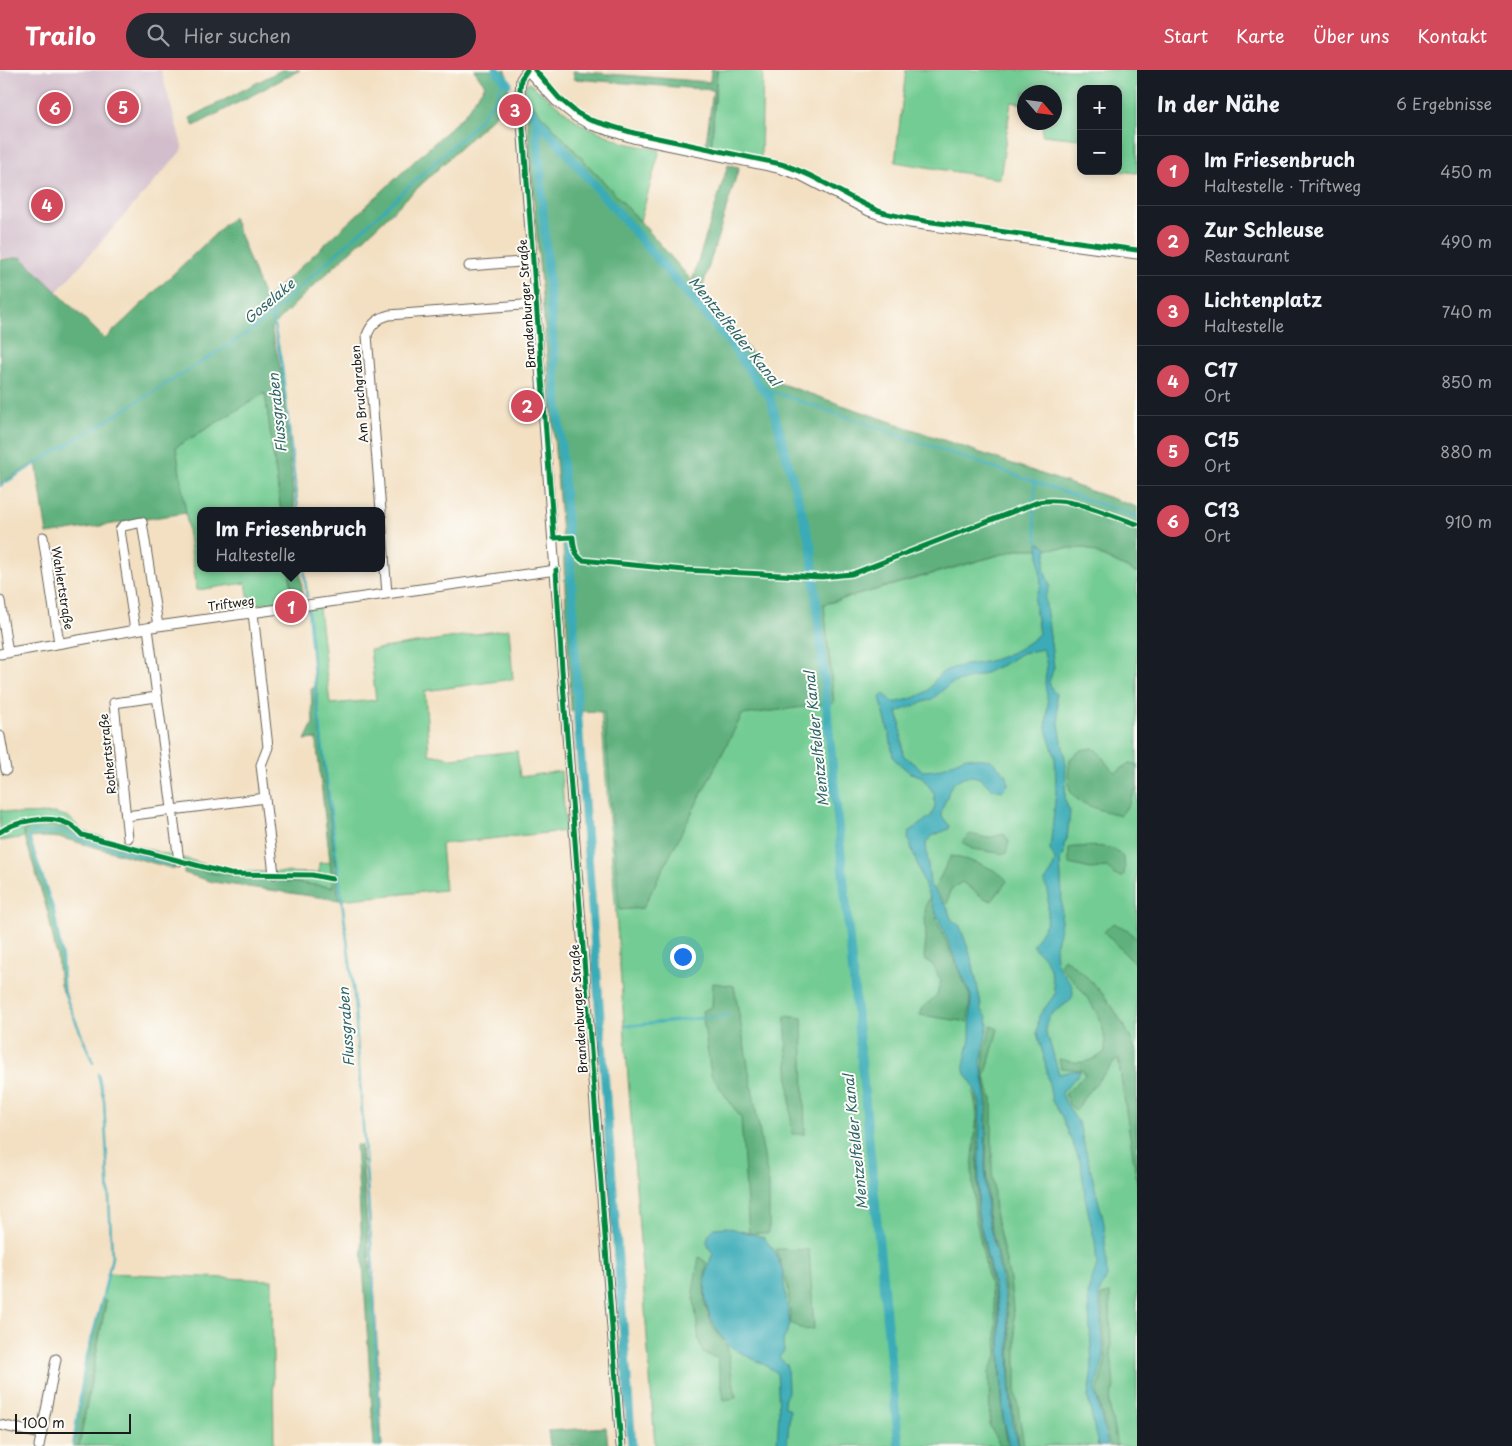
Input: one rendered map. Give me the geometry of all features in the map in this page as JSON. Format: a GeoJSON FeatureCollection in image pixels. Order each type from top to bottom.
{"type":"FeatureCollection","features":[{"type":"Feature","properties":{"kind":"street"},"geometry":{"type":"LineString","coordinates":[[527,70],[556,101],[591,125],[633,138],[786,170],[800,175],[869,211],[889,218],[929,226],[1137,254]]}},
{"type":"Feature","properties":{"kind":"street","name":"Brandenburger Straße"},"geometry":{"type":"LineString","coordinates":[[527,70],[522,78],[520,89],[621,1446]]}},
{"type":"Feature","properties":{"kind":"street","name":"Brandenburger Straße"},"geometry":{"type":"LineString","coordinates":[[469,266],[533,261]]}},
{"type":"Feature","properties":{"kind":"street","name":"Am Bruchgraben"},"geometry":{"type":"LineString","coordinates":[[381,507],[367,335],[370,329],[379,318],[389,315],[536,304]]}},
{"type":"Feature","properties":{"kind":"street"},"geometry":{"type":"LineString","coordinates":[[135,630],[120,530],[123,526],[142,522],[158,626]]}},
{"type":"Feature","properties":{"kind":"street","name":"Wahlertstraße"},"geometry":{"type":"LineString","coordinates":[[43,538],[59,643]]}},
{"type":"Feature","properties":{"kind":"street"},"geometry":{"type":"LineString","coordinates":[[385,568],[387,594]]}},
{"type":"Feature","properties":{"kind":"street","name":"Triftweg"},"geometry":{"type":"LineString","coordinates":[[4,653],[158,626],[556,570]]}},
{"type":"Feature","properties":{"kind":"street"},"geometry":{"type":"LineString","coordinates":[[0,600],[4,653]]}},
{"type":"Feature","properties":{"kind":"street"},"geometry":{"type":"LineString","coordinates":[[253,613],[268,747],[261,766],[274,874]]}},
{"type":"Feature","properties":{"kind":"street"},"geometry":{"type":"LineString","coordinates":[[148,628],[179,861]]}},
{"type":"Feature","properties":{"kind":"street","name":"Rothertstraße"},"geometry":{"type":"LineString","coordinates":[[128,838],[114,703],[157,697]]}},
{"type":"Feature","properties":{"kind":"street"},"geometry":{"type":"LineString","coordinates":[[0,736],[6,770]]}},
{"type":"Feature","properties":{"kind":"street"},"geometry":{"type":"LineString","coordinates":[[126,816],[264,798]]}},
{"type":"Feature","properties":{"kind":"street"},"geometry":{"type":"LineString","coordinates":[[39,1446],[56,1359]]}},
{"type":"Feature","properties":{"kind":"street"},"geometry":{"type":"LineString","coordinates":[[0,1425],[42,1434]]}},
{"type":"Feature","properties":{"kind":"shaded area"},"geometry":{"type":"Polygon","coordinates":[[[0,70],[161,70],[183,149],[54,295],[21,257],[0,258],[0,70]]]}},
{"type":"Feature","properties":{"kind":"green space"},"geometry":{"type":"Polygon","coordinates":[[[281,70],[300,70],[194,126],[190,118],[281,70]]]}},
{"type":"Feature","properties":{"kind":"green space"},"geometry":{"type":"Polygon","coordinates":[[[474,70],[506,70],[510,101],[271,328],[282,376],[295,507],[280,507],[265,393],[176,447],[186,513],[47,534],[36,462],[0,484],[0,260],[21,257],[105,339],[233,217],[265,300],[463,116],[485,85],[474,70]]]}},
{"type":"Feature","properties":{"kind":"green space"},"geometry":{"type":"Polygon","coordinates":[[[711,70],[717,70],[711,152],[705,151],[713,90],[574,79],[573,71],[710,82],[711,70]]]}},
{"type":"Feature","properties":{"kind":"green space"},"geometry":{"type":"Polygon","coordinates":[[[717,70],[763,70],[761,158],[711,152],[717,70]]]}},
{"type":"Feature","properties":{"kind":"green space"},"geometry":{"type":"Polygon","coordinates":[[[906,70],[1137,70],[1137,173],[1122,171],[1122,85],[1077,85],[1077,139],[1042,135],[1042,130],[1062,130],[1062,85],[1017,85],[1017,103],[1011,102],[1000,179],[895,162],[906,70]]]}},
{"type":"Feature","properties":{"kind":"green space"},"geometry":{"type":"Polygon","coordinates":[[[528,82],[581,124],[625,143],[660,150],[640,221],[525,97],[525,88],[528,82]]]}},
{"type":"Feature","properties":{"kind":"green space"},"geometry":{"type":"Polygon","coordinates":[[[525,97],[640,221],[692,281],[728,165],[739,167],[701,292],[776,382],[1137,507],[1137,573],[1086,548],[1020,549],[824,604],[834,703],[742,715],[643,908],[619,910],[604,712],[571,711],[563,545],[525,97]]]}},
{"type":"Feature","properties":{"kind":"green space"},"geometry":{"type":"Polygon","coordinates":[[[265,393],[280,507],[197,507],[197,572],[290,572],[293,599],[250,606],[246,583],[197,590],[176,447],[265,393]]]}},
{"type":"Feature","properties":{"kind":"green space"},"geometry":{"type":"Polygon","coordinates":[[[1086,548],[1137,573],[1137,1446],[655,1446],[601,709],[822,605],[1020,549],[1086,548]]]}},
{"type":"Feature","properties":{"kind":"green space"},"geometry":{"type":"Polygon","coordinates":[[[290,572],[300,572],[303,598],[293,599],[290,572]]]}},
{"type":"Feature","properties":{"kind":"green space"},"geometry":{"type":"Polygon","coordinates":[[[319,608],[330,704],[376,700],[370,650],[509,629],[513,679],[425,691],[429,754],[451,758],[517,751],[520,777],[561,771],[566,831],[441,844],[445,890],[339,900],[308,609],[319,608]]]}},
{"type":"Feature","properties":{"kind":"green space"},"geometry":{"type":"Polygon","coordinates":[[[315,687],[339,900],[213,882],[184,873],[184,865],[214,873],[333,887],[316,739],[305,740],[313,723],[311,689],[315,687]]]}},
{"type":"Feature","properties":{"kind":"green space"},"geometry":{"type":"Polygon","coordinates":[[[1093,748],[1109,767],[1116,772],[1131,763],[1137,765],[1137,789],[1121,815],[1085,804],[1078,800],[1070,790],[1068,779],[1070,759],[1081,750],[1093,748]]]}},
{"type":"Feature","properties":{"kind":"green space"},"geometry":{"type":"Polygon","coordinates":[[[0,810],[18,814],[55,813],[69,817],[84,832],[173,856],[174,863],[80,837],[67,829],[45,824],[30,827],[23,831],[25,837],[0,841],[0,810]]]}},
{"type":"Feature","properties":{"kind":"green space"},"geometry":{"type":"Polygon","coordinates":[[[32,825],[62,827],[80,837],[174,863],[175,869],[62,838],[30,838],[54,911],[62,958],[63,986],[67,1000],[60,985],[48,913],[23,831],[32,825]]]}},
{"type":"Feature","properties":{"kind":"green space"},"geometry":{"type":"Polygon","coordinates":[[[970,834],[987,838],[1004,834],[1009,842],[1006,854],[972,849],[962,842],[970,834]]]}},
{"type":"Feature","properties":{"kind":"green space"},"geometry":{"type":"Polygon","coordinates":[[[1095,846],[1117,851],[1124,861],[1123,877],[1114,875],[1107,867],[1091,869],[1069,864],[1069,848],[1095,846]]]}},
{"type":"Feature","properties":{"kind":"green space"},"geometry":{"type":"Polygon","coordinates":[[[951,856],[989,868],[1007,881],[992,901],[984,898],[962,882],[950,890],[948,902],[936,919],[970,996],[968,1022],[920,1015],[921,1009],[937,995],[941,981],[933,965],[924,959],[926,940],[925,907],[951,856]]]}},
{"type":"Feature","properties":{"kind":"green space"},"geometry":{"type":"Polygon","coordinates":[[[183,858],[229,871],[319,873],[319,863],[330,862],[333,887],[214,873],[184,865],[183,858]]]}},
{"type":"Feature","properties":{"kind":"green space"},"geometry":{"type":"Polygon","coordinates":[[[1113,923],[1128,930],[1137,940],[1137,966],[1104,932],[1113,923]]]}},
{"type":"Feature","properties":{"kind":"green space"},"geometry":{"type":"Polygon","coordinates":[[[1064,958],[1099,990],[1117,1014],[1137,1052],[1137,1182],[1118,1058],[1085,1096],[1076,1111],[1069,1105],[1065,1094],[1085,1075],[1083,1070],[1061,1068],[1059,1059],[1084,1062],[1093,1059],[1105,1052],[1105,1040],[1098,1016],[1092,1005],[1077,984],[1060,966],[1064,958]]]}},
{"type":"Feature","properties":{"kind":"green space"},"geometry":{"type":"Polygon","coordinates":[[[713,983],[734,986],[769,1185],[769,1233],[749,1233],[741,1118],[711,1075],[702,1011],[712,1007],[713,983]]]}},
{"type":"Feature","properties":{"kind":"green space"},"geometry":{"type":"Polygon","coordinates":[[[785,1016],[802,1018],[805,1134],[792,1134],[785,1016]]]}},
{"type":"Feature","properties":{"kind":"green space"},"geometry":{"type":"Polygon","coordinates":[[[991,1026],[998,1029],[985,1077],[992,1099],[992,1167],[995,1212],[1010,1280],[1016,1337],[1016,1394],[1024,1446],[1020,1446],[1015,1428],[1011,1393],[1010,1336],[1004,1280],[988,1214],[986,1165],[988,1096],[983,1074],[984,1055],[991,1026]]]}},
{"type":"Feature","properties":{"kind":"green space"},"geometry":{"type":"Polygon","coordinates":[[[973,1091],[978,1102],[977,1213],[998,1310],[1003,1418],[1008,1446],[1000,1446],[990,1426],[989,1372],[997,1356],[995,1309],[975,1216],[972,1171],[977,1114],[973,1091]]]}},
{"type":"Feature","properties":{"kind":"green space"},"geometry":{"type":"Polygon","coordinates":[[[356,1145],[361,1145],[371,1278],[374,1279],[382,1446],[374,1446],[356,1145]]]}},
{"type":"Feature","properties":{"kind":"green space"},"geometry":{"type":"Polygon","coordinates":[[[776,1249],[809,1250],[814,1329],[804,1330],[791,1323],[788,1287],[776,1249]]]}},
{"type":"Feature","properties":{"kind":"green space"},"geometry":{"type":"Polygon","coordinates":[[[699,1257],[707,1263],[704,1284],[705,1304],[712,1325],[727,1346],[736,1398],[724,1400],[717,1358],[703,1353],[699,1341],[693,1291],[699,1257]]]}},
{"type":"Feature","properties":{"kind":"green space"},"geometry":{"type":"Polygon","coordinates":[[[108,1273],[272,1280],[274,1446],[79,1446],[106,1302],[102,1300],[108,1273]]]}},
{"type":"Feature","properties":{"kind":"green space"},"geometry":{"type":"Polygon","coordinates":[[[1110,1294],[1111,1352],[1114,1386],[1109,1404],[1117,1446],[1110,1446],[1097,1394],[1106,1359],[1101,1296],[1110,1294]]]}},
{"type":"Feature","properties":{"kind":"green space"},"geometry":{"type":"Polygon","coordinates":[[[102,1300],[106,1301],[79,1446],[73,1446],[85,1363],[102,1300]]]}},
{"type":"Feature","properties":{"kind":"green space"},"geometry":{"type":"Polygon","coordinates":[[[606,1427],[608,1446],[550,1446],[548,1431],[606,1427]]]}},
{"type":"Feature","properties":{"kind":"water"},"geometry":{"type":"Polygon","coordinates":[[[1038,542],[1047,547],[1044,570],[1050,586],[1045,598],[1054,667],[1049,682],[1056,694],[1066,765],[1065,800],[1070,812],[1067,839],[1064,844],[1064,855],[1060,858],[1062,913],[1055,953],[1058,965],[1071,983],[1073,993],[1071,1000],[1048,1018],[1046,1030],[1059,1074],[1081,1071],[1062,1093],[1064,1100],[1079,1124],[1104,1223],[1107,1276],[1099,1293],[1104,1357],[1095,1391],[1108,1446],[1098,1446],[1088,1398],[1092,1367],[1088,1292],[1097,1264],[1095,1242],[1086,1202],[1081,1164],[1062,1117],[1052,1101],[1044,1057],[1037,1033],[1039,1016],[1055,994],[1048,965],[1044,957],[1033,945],[1046,924],[1048,916],[1048,890],[1044,883],[1052,871],[1055,860],[1050,849],[1056,792],[1055,757],[1046,729],[1048,704],[1045,683],[1047,666],[1043,649],[1022,653],[981,675],[950,684],[932,699],[897,712],[900,722],[903,755],[923,771],[936,770],[966,757],[991,760],[1007,775],[1008,785],[1002,791],[990,788],[981,779],[970,776],[959,779],[954,783],[949,789],[941,815],[949,825],[949,829],[932,836],[926,843],[930,885],[947,907],[951,919],[960,926],[972,960],[981,1009],[987,1017],[988,1024],[981,1062],[986,1095],[985,1166],[987,1214],[1002,1279],[1009,1335],[1013,1427],[1019,1446],[1010,1446],[1003,1418],[999,1310],[978,1214],[980,1103],[972,1083],[964,1071],[970,1039],[971,996],[926,889],[908,838],[909,832],[931,816],[935,807],[934,793],[921,776],[910,773],[893,758],[880,697],[884,694],[894,703],[916,697],[927,691],[938,677],[946,671],[1004,656],[1019,649],[1039,634],[1034,600],[1041,585],[1038,542]]]}},
{"type":"Feature","properties":{"kind":"water"},"geometry":{"type":"Polygon","coordinates":[[[726,1227],[763,1237],[774,1250],[782,1269],[790,1325],[783,1341],[784,1352],[779,1357],[787,1365],[788,1392],[784,1400],[785,1407],[790,1410],[787,1446],[777,1446],[779,1411],[777,1373],[729,1345],[714,1325],[707,1305],[705,1295],[706,1274],[713,1253],[708,1246],[707,1240],[715,1228],[726,1227]]]}},
{"type":"Feature","properties":{"kind":"waterway","name":"Goselake"},"geometry":{"type":"LineString","coordinates":[[496,70],[508,83]]}},
{"type":"Feature","properties":{"kind":"waterway","name":"Goselake"},"geometry":{"type":"LineString","coordinates":[[0,486],[231,344],[272,315],[468,132],[494,100],[503,77]]}},
{"type":"Feature","properties":{"kind":"waterway"},"geometry":{"type":"LineString","coordinates":[[527,106],[536,117],[573,602],[578,720],[632,1446]]}},
{"type":"Feature","properties":{"kind":"waterway","name":"Mentzelfelder Kanal"},"geometry":{"type":"LineString","coordinates":[[536,117],[729,342],[770,397],[811,546],[899,1446]]}},
{"type":"Feature","properties":{"kind":"waterway","name":"Flussgraben"},"geometry":{"type":"LineString","coordinates":[[272,315],[282,366],[298,507]]}},
{"type":"Feature","properties":{"kind":"waterway"},"geometry":{"type":"LineString","coordinates":[[762,388],[1137,517]]}},
{"type":"Feature","properties":{"kind":"waterway"},"geometry":{"type":"LineString","coordinates":[[1035,482],[1034,520],[1038,542]]}},
{"type":"Feature","properties":{"kind":"waterway","name":"Flussgraben"},"geometry":{"type":"LineString","coordinates":[[304,572],[307,597]]}},
{"type":"Feature","properties":{"kind":"waterway","name":"Flussgraben"},"geometry":{"type":"LineString","coordinates":[[308,609],[315,687],[354,995],[373,1271],[379,1446]]}},
{"type":"Feature","properties":{"kind":"waterway"},"geometry":{"type":"LineString","coordinates":[[93,1063],[63,986],[62,958],[54,911],[29,838],[30,834],[35,832],[63,832],[78,839],[172,865]]}},
{"type":"Feature","properties":{"kind":"waterway"},"geometry":{"type":"LineString","coordinates":[[626,1026],[729,1015]]}},
{"type":"Feature","properties":{"kind":"waterway"},"geometry":{"type":"LineString","coordinates":[[73,1446],[85,1363],[112,1257],[104,1100],[98,1074]]}},
{"type":"Feature","properties":{"kind":"cycle path"},"geometry":{"type":"LineString","coordinates":[[527,70],[521,79],[520,89],[554,538],[573,537],[574,547],[579,558],[582,560],[684,570],[822,577],[852,574],[1038,502],[1050,501],[1076,504],[1137,524]]}},
{"type":"Feature","properties":{"kind":"cycle path"},"geometry":{"type":"LineString","coordinates":[[535,70],[559,98],[577,113],[590,120],[634,133],[781,164],[807,174],[884,213],[925,221],[1137,250]]}},
{"type":"Feature","properties":{"kind":"cycle path"},"geometry":{"type":"LineString","coordinates":[[556,570],[621,1446]]}},
{"type":"Feature","properties":{"kind":"cycle path"},"geometry":{"type":"LineString","coordinates":[[0,832],[23,822],[51,819],[71,825],[82,835],[230,874],[312,875],[332,879]]}},
{"type":"Feature","properties":{"kind":"place","name":"C15"},"geometry":{"type":"Point","coordinates":[123,107]}},
{"type":"Feature","properties":{"kind":"place","name":"C13"},"geometry":{"type":"Point","coordinates":[55,108]}},
{"type":"Feature","properties":{"kind":"place","name":"Lichtenplatz"},"geometry":{"type":"Point","coordinates":[515,110]}},
{"type":"Feature","properties":{"kind":"place","name":"C17"},"geometry":{"type":"Point","coordinates":[47,205]}},
{"type":"Feature","properties":{"kind":"place","name":"Zur Schleuse"},"geometry":{"type":"Point","coordinates":[527,406]}},
{"type":"Feature","properties":{"kind":"place","name":"Im Friesenbruch"},"geometry":{"type":"Point","coordinates":[291,607]}}]}
